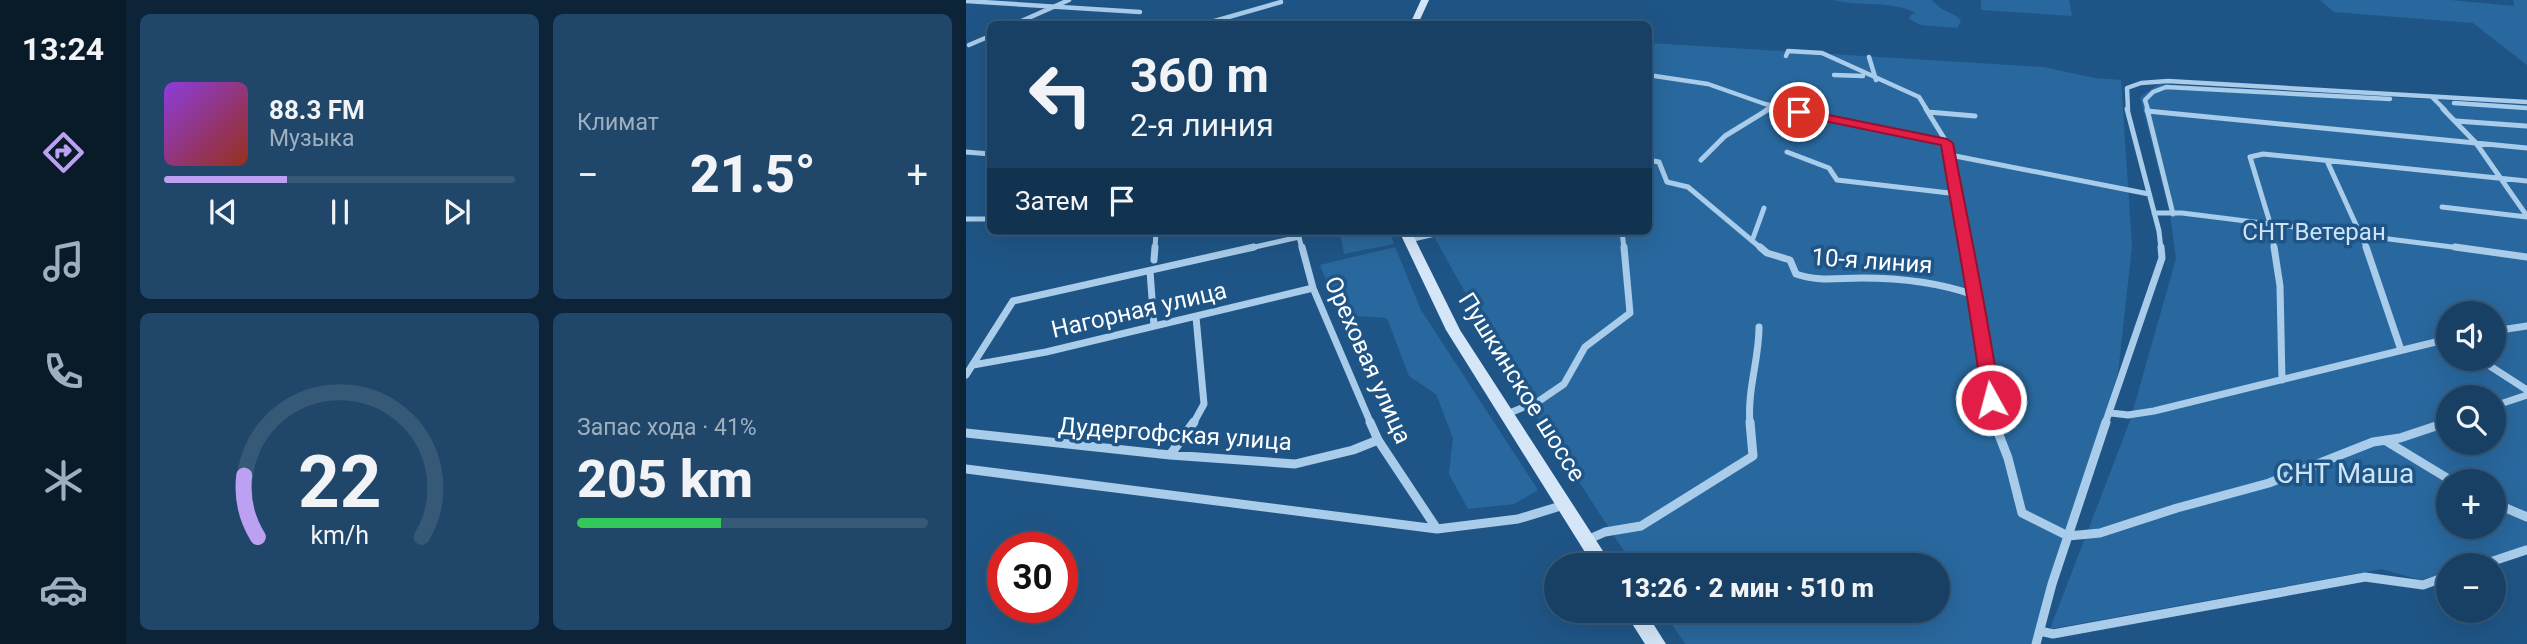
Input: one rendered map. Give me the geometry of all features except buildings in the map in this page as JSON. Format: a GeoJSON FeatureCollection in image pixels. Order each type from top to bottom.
{"type":"FeatureCollection","features":[{"type":"Feature","properties":{"kind":"main road"},"geometry":{"type":"LineString","coordinates":[[1415,21],[1425,0]]}},
{"type":"Feature","properties":{"kind":"main road","name":"Пушкинское шоссе"},"geometry":{"type":"LineString","coordinates":[[1407,235],[1453,330],[1595,553]]}},
{"type":"Feature","properties":{"kind":"main road"},"geometry":{"type":"LineString","coordinates":[[1641,623],[1656,644]]}},
{"type":"Feature","properties":{"kind":"street"},"geometry":{"type":"LineString","coordinates":[[1022,21],[1069,0]]}},
{"type":"Feature","properties":{"kind":"street"},"geometry":{"type":"LineString","coordinates":[[1214,21],[1281,2],[1274,0]]}},
{"type":"Feature","properties":{"kind":"street"},"geometry":{"type":"LineString","coordinates":[[966,1],[1140,12]]}},
{"type":"Feature","properties":{"kind":"street"},"geometry":{"type":"LineString","coordinates":[[969,46],[987,37]]}},
{"type":"Feature","properties":{"kind":"street"},"geometry":{"type":"LineString","coordinates":[[1786,56],[1788,51],[1822,53],[1867,76],[1919,97],[1947,143],[1974,295],[1982,325],[1994,425],[2008,458],[2022,513],[2068,536],[2100,533],[2177,508],[2269,483],[2373,442],[2436,426]]}},
{"type":"Feature","properties":{"kind":"street"},"geometry":{"type":"LineString","coordinates":[[1870,57],[1876,80]]}},
{"type":"Feature","properties":{"kind":"street"},"geometry":{"type":"LineString","coordinates":[[1834,75],[1867,76]]}},
{"type":"Feature","properties":{"kind":"street"},"geometry":{"type":"LineString","coordinates":[[1652,76],[1708,84],[1774,106],[1947,143]]}},
{"type":"Feature","properties":{"kind":"street"},"geometry":{"type":"LineString","coordinates":[[2036,644],[2068,536],[2162,258],[2159,231],[2126,103],[2127,88],[2141,83],[2168,81],[2527,108]]}},
{"type":"Feature","properties":{"kind":"street"},"geometry":{"type":"LineString","coordinates":[[2173,214],[2145,100],[2153,92],[2166,87],[2527,102]]}},
{"type":"Feature","properties":{"kind":"street"},"geometry":{"type":"LineString","coordinates":[[2434,99],[2476,143],[2527,217]]}},
{"type":"Feature","properties":{"kind":"street"},"geometry":{"type":"LineString","coordinates":[[1701,160],[1707,150],[1723,138],[1774,106]]}},
{"type":"Feature","properties":{"kind":"street"},"geometry":{"type":"LineString","coordinates":[[2147,111],[2527,148]]}},
{"type":"Feature","properties":{"kind":"street"},"geometry":{"type":"LineString","coordinates":[[1928,112],[1975,116]]}},
{"type":"Feature","properties":{"kind":"street"},"geometry":{"type":"LineString","coordinates":[[2455,121],[2526,126]]}},
{"type":"Feature","properties":{"kind":"street"},"geometry":{"type":"LineString","coordinates":[[966,152],[987,154]]}},
{"type":"Feature","properties":{"kind":"street"},"geometry":{"type":"LineString","coordinates":[[1787,152],[1809,158],[1829,169],[1837,180],[1926,188],[1958,194]]}},
{"type":"Feature","properties":{"kind":"street"},"geometry":{"type":"LineString","coordinates":[[1950,155],[2149,194]]}},
{"type":"Feature","properties":{"kind":"street"},"geometry":{"type":"LineString","coordinates":[[2283,380],[2280,286],[2270,223],[2250,157],[2263,155],[2527,181]]}},
{"type":"Feature","properties":{"kind":"street","name":"10-я линия"},"geometry":{"type":"LineString","coordinates":[[1652,161],[1659,162],[1667,182],[1688,187],[1767,253],[1790,260],[1796,274],[1815,282],[1858,278],[1949,285],[1974,295]]}},
{"type":"Feature","properties":{"kind":"street"},"geometry":{"type":"LineString","coordinates":[[2327,161],[2362,234],[2401,350]]}},
{"type":"Feature","properties":{"kind":"street"},"geometry":{"type":"LineString","coordinates":[[2442,207],[2527,217]]}},
{"type":"Feature","properties":{"kind":"street"},"geometry":{"type":"LineString","coordinates":[[1752,241],[1764,208]]}},
{"type":"Feature","properties":{"kind":"street"},"geometry":{"type":"LineString","coordinates":[[2154,213],[2270,223],[2527,257]]}},
{"type":"Feature","properties":{"kind":"street"},"geometry":{"type":"LineString","coordinates":[[966,219],[987,219]]}},
{"type":"Feature","properties":{"kind":"street"},"geometry":{"type":"LineString","coordinates":[[1154,260],[1156,235]]}},
{"type":"Feature","properties":{"kind":"street"},"geometry":{"type":"LineString","coordinates":[[1507,414],[1539,401],[1564,384],[1585,347],[1630,313],[1622,235]]}},
{"type":"Feature","properties":{"kind":"street","name":"Ореховая улица"},"geometry":{"type":"LineString","coordinates":[[1150,271],[1299,237],[1313,288],[1378,440],[1437,529]]}},
{"type":"Feature","properties":{"kind":"street"},"geometry":{"type":"LineString","coordinates":[[966,374],[1013,301],[1150,271],[1154,326]]}},
{"type":"Feature","properties":{"kind":"street","name":"Нагорная улица"},"geometry":{"type":"LineString","coordinates":[[973,365],[1046,352],[1313,288]]}},
{"type":"Feature","properties":{"kind":"street"},"geometry":{"type":"LineString","coordinates":[[1170,455],[1201,413],[1204,404],[1196,317]]}},
{"type":"Feature","properties":{"kind":"street"},"geometry":{"type":"LineString","coordinates":[[2506,329],[2527,326]]}},
{"type":"Feature","properties":{"kind":"street"},"geometry":{"type":"LineString","coordinates":[[1586,540],[1605,532],[1641,526],[1753,456],[1748,398],[1762,334],[1759,327]]}},
{"type":"Feature","properties":{"kind":"street"},"geometry":{"type":"LineString","coordinates":[[2111,413],[2127,415],[2154,411],[2436,342]]}},
{"type":"Feature","properties":{"kind":"street"},"geometry":{"type":"LineString","coordinates":[[2496,371],[2527,393]]}},
{"type":"Feature","properties":{"kind":"street"},"geometry":{"type":"LineString","coordinates":[[2506,401],[2527,393]]}},
{"type":"Feature","properties":{"kind":"street","name":"Дудергофская улица"},"geometry":{"type":"LineString","coordinates":[[966,433],[1170,455],[1296,464],[1353,450],[1378,440]]}},
{"type":"Feature","properties":{"kind":"street"},"geometry":{"type":"LineString","coordinates":[[2385,441],[2436,471]]}},
{"type":"Feature","properties":{"kind":"street"},"geometry":{"type":"LineString","coordinates":[[966,469],[1437,529],[1481,526],[1540,515],[1564,505]]}},
{"type":"Feature","properties":{"kind":"street"},"geometry":{"type":"LineString","coordinates":[[2506,508],[2527,517]]}},
{"type":"Feature","properties":{"kind":"street"},"geometry":{"type":"LineString","coordinates":[[2506,557],[2526,550]]}},
{"type":"Feature","properties":{"kind":"street"},"geometry":{"type":"LineString","coordinates":[[2040,631],[2053,634],[2365,577],[2423,585],[2436,580]]}},
{"type":"Feature","properties":{"kind":"green space"},"geometry":{"type":"Polygon","coordinates":[[[1834,0],[1932,0],[1961,21],[1957,28],[1921,25],[1909,19],[1916,13],[1897,6],[1834,0]]]}},
{"type":"Feature","properties":{"kind":"green space"},"geometry":{"type":"Polygon","coordinates":[[[1981,0],[2069,0],[2072,16],[1981,10],[1981,0]]]}},
{"type":"Feature","properties":{"kind":"green space"},"geometry":{"type":"Polygon","coordinates":[[[2320,0],[2450,0],[2514,6],[2513,0],[2527,0],[2527,65],[2473,23],[2334,12],[2320,0]]]}},
{"type":"Feature","properties":{"kind":"green space"},"geometry":{"type":"Polygon","coordinates":[[[1652,43],[2043,67],[2095,78],[2121,80],[2132,246],[2118,373],[2031,644],[1685,644],[1671,623],[1950,623],[1950,553],[1625,553],[1520,391],[1433,235],[1652,235],[1652,43]]]}},
{"type":"Feature","properties":{"kind":"green space"},"geometry":{"type":"Polygon","coordinates":[[[2159,84],[2527,105],[2527,548],[2506,554],[2436,553],[2436,576],[2421,580],[2381,569],[2050,629],[2130,421],[2176,259],[2170,214],[2140,97],[2159,84]]]}},
{"type":"Feature","properties":{"kind":"green space"},"geometry":{"type":"Polygon","coordinates":[[[1337,235],[1391,235],[1394,244],[1344,254],[1341,238],[1337,235]]]}},
{"type":"Feature","properties":{"kind":"green space"},"geometry":{"type":"Polygon","coordinates":[[[1395,247],[1421,310],[1538,490],[1514,504],[1468,509],[1449,474],[1453,438],[1436,394],[1409,376],[1387,318],[1340,315],[1320,265],[1395,247]]]}},
{"type":"Feature","properties":{"kind":"route"},"geometry":{"type":"LineString","coordinates":[[1799,112],[1947,143],[1974,295],[1982,325],[1991,400]]}},
{"type":"Feature","properties":{"kind":"park label","name":"СНТ Ветеран"},"geometry":{"type":"Point","coordinates":[2314,232]}},
{"type":"Feature","properties":{"kind":"park label","name":"СНТ Маша"},"geometry":{"type":"Point","coordinates":[2345,473]}}]}
